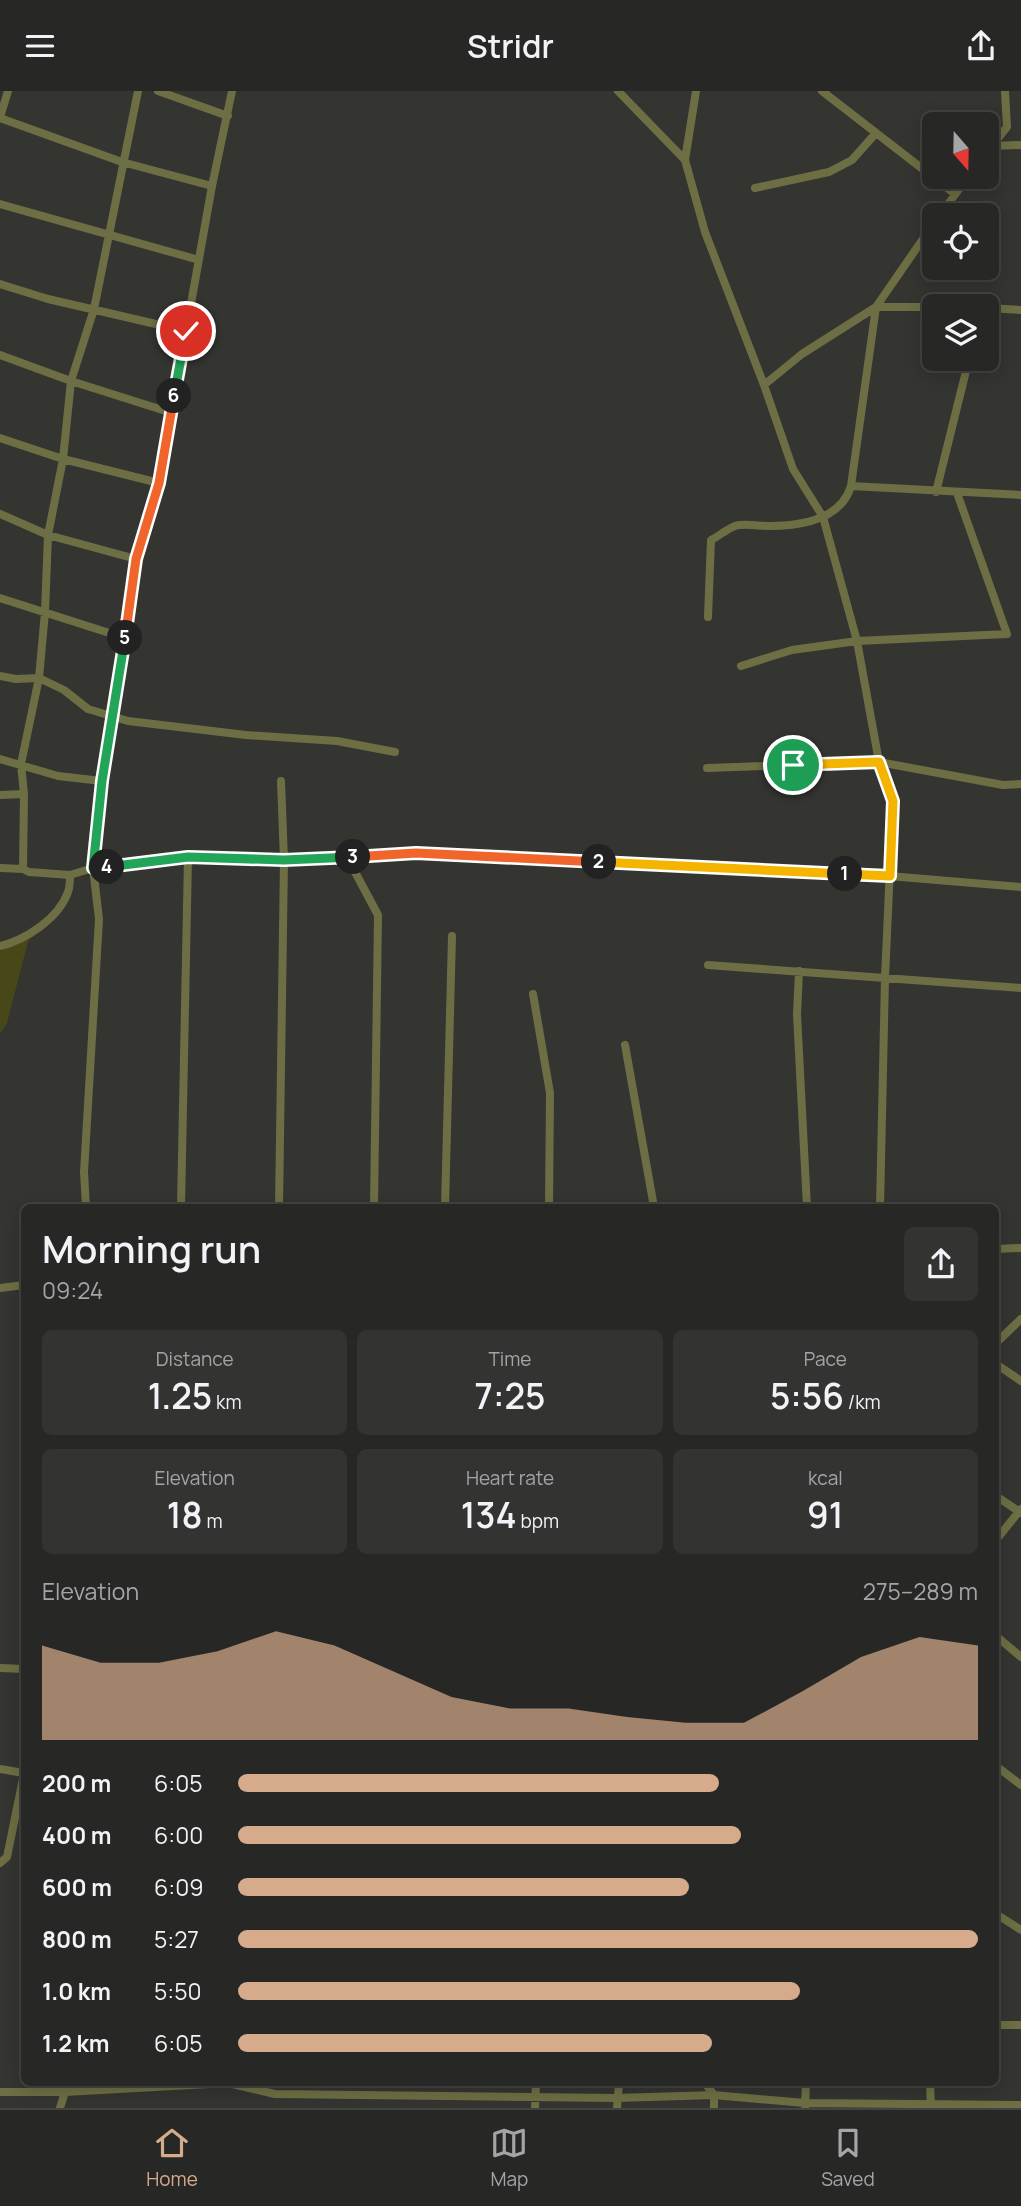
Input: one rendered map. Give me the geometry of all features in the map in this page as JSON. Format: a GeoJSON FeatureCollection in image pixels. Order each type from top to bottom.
{"type":"FeatureCollection","features":[{"type":"Feature","properties":{"kind":"street"},"geometry":{"type":"LineString","coordinates":[[8,91],[0,118],[122,162],[212,186]]}},
{"type":"Feature","properties":{"kind":"street"},"geometry":{"type":"LineString","coordinates":[[23,869],[24,794],[21,764],[39,678],[48,535],[63,459],[71,381],[94,309],[138,91]]}},
{"type":"Feature","properties":{"kind":"street"},"geometry":{"type":"LineString","coordinates":[[158,91],[228,116]]}},
{"type":"Feature","properties":{"kind":"street"},"geometry":{"type":"LineString","coordinates":[[86,1204],[84,1172],[99,919],[93,868],[102,781],[136,559],[159,483],[212,186],[232,91]]}},
{"type":"Feature","properties":{"kind":"street"},"geometry":{"type":"LineString","coordinates":[[618,91],[685,160]]}},
{"type":"Feature","properties":{"kind":"street"},"geometry":{"type":"LineString","coordinates":[[696,91],[685,160],[705,232],[793,469],[824,517],[857,641],[879,762],[893,801],[885,978],[880,1204]]}},
{"type":"Feature","properties":{"kind":"street"},"geometry":{"type":"LineString","coordinates":[[822,91],[955,194]]}},
{"type":"Feature","properties":{"kind":"street"},"geometry":{"type":"LineString","coordinates":[[999,137],[1007,127],[1005,91]]}},
{"type":"Feature","properties":{"kind":"street"},"geometry":{"type":"LineString","coordinates":[[755,188],[829,172],[852,159],[876,133]]}},
{"type":"Feature","properties":{"kind":"street"},"geometry":{"type":"LineString","coordinates":[[999,148],[1021,145]]}},
{"type":"Feature","properties":{"kind":"street"},"geometry":{"type":"LineString","coordinates":[[949,203],[959,189]]}},
{"type":"Feature","properties":{"kind":"street"},"geometry":{"type":"LineString","coordinates":[[0,204],[199,260]]}},
{"type":"Feature","properties":{"kind":"street"},"geometry":{"type":"LineString","coordinates":[[764,385],[802,354],[876,307],[922,240]]}},
{"type":"Feature","properties":{"kind":"street"},"geometry":{"type":"LineString","coordinates":[[0,284],[48,299],[186,331]]}},
{"type":"Feature","properties":{"kind":"street"},"geometry":{"type":"LineString","coordinates":[[876,307],[922,307]]}},
{"type":"Feature","properties":{"kind":"street"},"geometry":{"type":"LineString","coordinates":[[708,617],[711,540],[736,525],[783,526],[824,517],[842,505],[848,497],[876,307]]}},
{"type":"Feature","properties":{"kind":"street"},"geometry":{"type":"LineString","coordinates":[[999,309],[1021,310]]}},
{"type":"Feature","properties":{"kind":"street"},"geometry":{"type":"LineString","coordinates":[[0,355],[172,413]]}},
{"type":"Feature","properties":{"kind":"street"},"geometry":{"type":"LineString","coordinates":[[936,492],[966,371]]}},
{"type":"Feature","properties":{"kind":"street"},"geometry":{"type":"LineString","coordinates":[[0,438],[63,459],[159,483]]}},
{"type":"Feature","properties":{"kind":"street"},"geometry":{"type":"LineString","coordinates":[[851,486],[1021,495]]}},
{"type":"Feature","properties":{"kind":"street"},"geometry":{"type":"LineString","coordinates":[[741,666],[792,650],[857,641],[1007,634],[957,493]]}},
{"type":"Feature","properties":{"kind":"street"},"geometry":{"type":"LineString","coordinates":[[0,514],[48,535],[136,559]]}},
{"type":"Feature","properties":{"kind":"street"},"geometry":{"type":"LineString","coordinates":[[0,598],[125,638]]}},
{"type":"Feature","properties":{"kind":"street"},"geometry":{"type":"LineString","coordinates":[[0,676],[16,679],[39,678],[64,690],[88,709],[128,721],[246,736],[337,741],[395,753]]}},
{"type":"Feature","properties":{"kind":"street"},"geometry":{"type":"LineString","coordinates":[[0,759],[58,776],[102,781]]}},
{"type":"Feature","properties":{"kind":"street"},"geometry":{"type":"LineString","coordinates":[[707,768],[879,762],[1003,785],[1021,784]]}},
{"type":"Feature","properties":{"kind":"street"},"geometry":{"type":"LineString","coordinates":[[279,1204],[284,860],[281,781]]}},
{"type":"Feature","properties":{"kind":"street"},"geometry":{"type":"LineString","coordinates":[[0,795],[24,794]]}},
{"type":"Feature","properties":{"kind":"street"},"geometry":{"type":"LineString","coordinates":[[0,868],[70,875],[93,868],[188,857],[284,860],[416,853],[890,876],[1021,887]]}},
{"type":"Feature","properties":{"kind":"street"},"geometry":{"type":"LineString","coordinates":[[181,1204],[188,857]]}},
{"type":"Feature","properties":{"kind":"street"},"geometry":{"type":"LineString","coordinates":[[347,857],[378,915],[374,1204]]}},
{"type":"Feature","properties":{"kind":"street"},"geometry":{"type":"LineString","coordinates":[[0,946],[20,939],[36,929],[60,908],[69,890],[70,875]]}},
{"type":"Feature","properties":{"kind":"street"},"geometry":{"type":"LineString","coordinates":[[445,1204],[452,936]]}},
{"type":"Feature","properties":{"kind":"street"},"geometry":{"type":"LineString","coordinates":[[708,965],[1021,988]]}},
{"type":"Feature","properties":{"kind":"street"},"geometry":{"type":"LineString","coordinates":[[799,971],[797,1014],[807,1204]]}},
{"type":"Feature","properties":{"kind":"street"},"geometry":{"type":"LineString","coordinates":[[533,993],[550,1094],[549,1204]]}},
{"type":"Feature","properties":{"kind":"street"},"geometry":{"type":"LineString","coordinates":[[625,1045],[653,1204]]}},
{"type":"Feature","properties":{"kind":"street"},"geometry":{"type":"LineString","coordinates":[[999,1249],[1021,1248]]}},
{"type":"Feature","properties":{"kind":"street"},"geometry":{"type":"LineString","coordinates":[[0,1288],[21,1285]]}},
{"type":"Feature","properties":{"kind":"street"},"geometry":{"type":"LineString","coordinates":[[999,1340],[1021,1318]]}},
{"type":"Feature","properties":{"kind":"street"},"geometry":{"type":"LineString","coordinates":[[999,1366],[1021,1381]]}},
{"type":"Feature","properties":{"kind":"street"},"geometry":{"type":"LineString","coordinates":[[999,1498],[1020,1511],[999,1536]]}},
{"type":"Feature","properties":{"kind":"street"},"geometry":{"type":"LineString","coordinates":[[999,1639],[1021,1657]]}},
{"type":"Feature","properties":{"kind":"street"},"geometry":{"type":"LineString","coordinates":[[0,1668],[21,1669]]}},
{"type":"Feature","properties":{"kind":"street"},"geometry":{"type":"LineString","coordinates":[[999,1768],[1021,1785]]}},
{"type":"Feature","properties":{"kind":"street"},"geometry":{"type":"LineString","coordinates":[[0,1769],[21,1773]]}},
{"type":"Feature","properties":{"kind":"street"},"geometry":{"type":"LineString","coordinates":[[0,1863],[7,1857],[21,1789]]}},
{"type":"Feature","properties":{"kind":"street"},"geometry":{"type":"LineString","coordinates":[[999,1916],[1021,1930]]}},
{"type":"Feature","properties":{"kind":"street"},"geometry":{"type":"LineString","coordinates":[[999,2025],[1021,2025]]}},
{"type":"Feature","properties":{"kind":"street"},"geometry":{"type":"LineString","coordinates":[[0,2092],[106,2086]]}},
{"type":"Feature","properties":{"kind":"street"},"geometry":{"type":"LineString","coordinates":[[241,2086],[275,2094],[535,2098],[616,2103],[714,2095],[805,2106],[1021,2105]]}},
{"type":"Feature","properties":{"kind":"street"},"geometry":{"type":"LineString","coordinates":[[535,2108],[536,2086]]}},
{"type":"Feature","properties":{"kind":"street"},"geometry":{"type":"LineString","coordinates":[[707,2086],[714,2095],[714,2108]]}},
{"type":"Feature","properties":{"kind":"street"},"geometry":{"type":"LineString","coordinates":[[805,2106],[806,2086]]}},
{"type":"Feature","properties":{"kind":"street"},"geometry":{"type":"LineString","coordinates":[[930,2086],[931,2107]]}},
{"type":"Feature","properties":{"kind":"street"},"geometry":{"type":"LineString","coordinates":[[60,2108],[66,2087]]}},
{"type":"Feature","properties":{"kind":"shaded area"},"geometry":{"type":"Polygon","coordinates":[[[29,938],[7,1023],[0,1034],[0,951],[29,938]]]}},
{"type":"Feature","properties":{"kind":"route"},"geometry":{"type":"LineString","coordinates":[[186,331],[159,483],[136,559],[102,781],[93,868],[188,857],[284,860],[416,853],[890,876],[893,801],[879,762],[793,765]]}}]}
